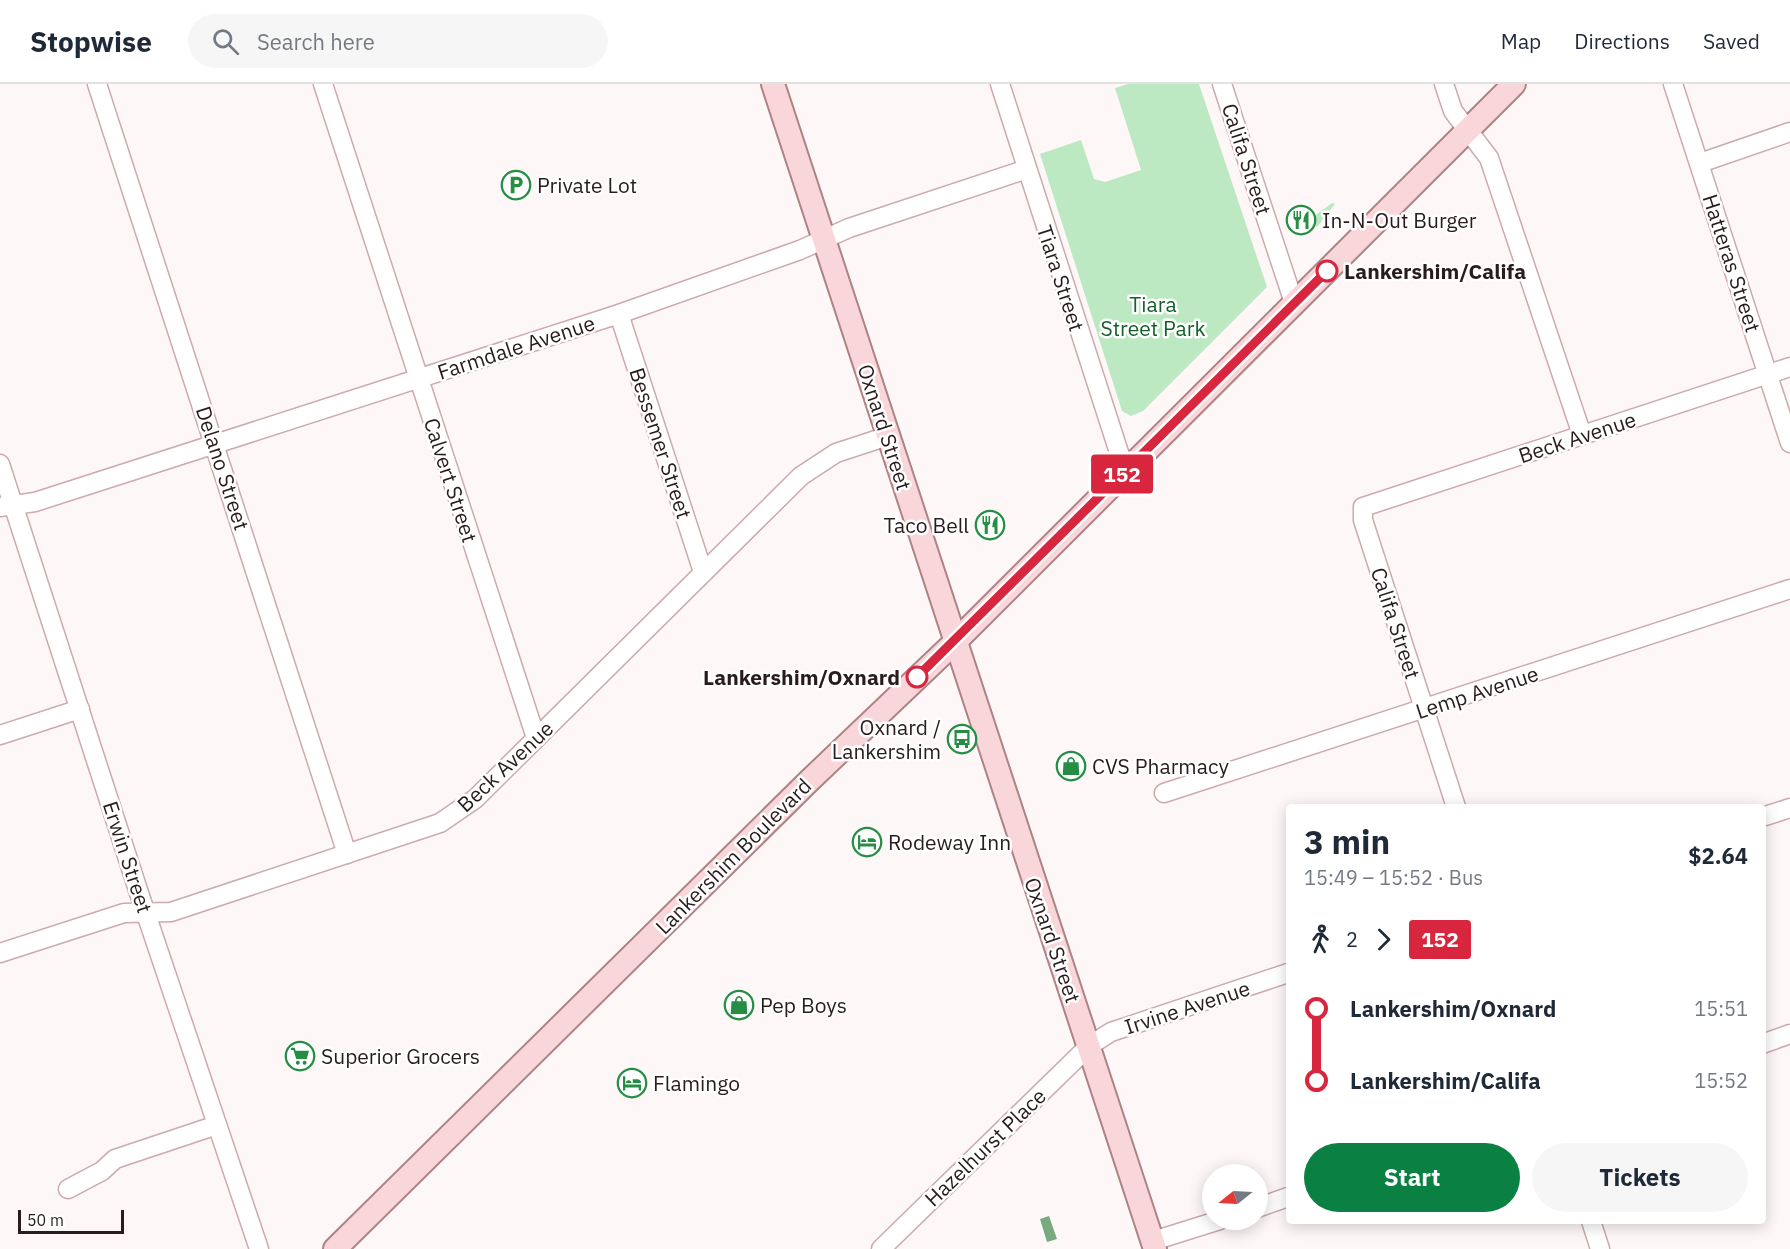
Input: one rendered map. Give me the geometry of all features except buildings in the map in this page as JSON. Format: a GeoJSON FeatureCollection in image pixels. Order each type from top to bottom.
{"type":"FeatureCollection","features":[{"type":"Feature","properties":{"kind":"main road","name":"Oxnard Street"},"geometry":{"type":"LineString","coordinates":[[773,84],[1154,1245]]}},
{"type":"Feature","properties":{"kind":"main road","name":"Lankershim Boulevard"},"geometry":{"type":"LineString","coordinates":[[335,1249],[810,780],[955,642],[1514,84]]}},
{"type":"Feature","properties":{"kind":"street","name":"Delano Street"},"geometry":{"type":"LineString","coordinates":[[98,84],[347,854]]}},
{"type":"Feature","properties":{"kind":"street","name":"Calvert Street"},"geometry":{"type":"LineString","coordinates":[[323,84],[536,738]]}},
{"type":"Feature","properties":{"kind":"street","name":"Tiara Street"},"geometry":{"type":"LineString","coordinates":[[1000,84],[1125,471]]}},
{"type":"Feature","properties":{"kind":"street","name":"Califa Street"},"geometry":{"type":"LineString","coordinates":[[1222,84],[1294,303]]}},
{"type":"Feature","properties":{"kind":"street"},"geometry":{"type":"LineString","coordinates":[[1444,84],[1453,111],[1489,158],[1582,435]]}},
{"type":"Feature","properties":{"kind":"street","name":"Hatteras Street"},"geometry":{"type":"LineString","coordinates":[[1673,84],[1790,443]]}},
{"type":"Feature","properties":{"kind":"street"},"geometry":{"type":"LineString","coordinates":[[1700,163],[1790,132]]}},
{"type":"Feature","properties":{"kind":"street","name":"Farmdale Avenue"},"geometry":{"type":"LineString","coordinates":[[7,506],[35,502],[619,314],[824,241],[849,228],[1027,170]]}},
{"type":"Feature","properties":{"kind":"street","name":"Bessemer Street"},"geometry":{"type":"LineString","coordinates":[[619,314],[703,572]]}},
{"type":"Feature","properties":{"kind":"street","name":"Beck Avenue"},"geometry":{"type":"LineString","coordinates":[[1363,507],[1790,367]]}},
{"type":"Feature","properties":{"kind":"street","name":"Beck Avenue"},"geometry":{"type":"LineString","coordinates":[[0,953],[124,913],[171,912],[440,823],[475,799],[801,476],[836,453],[888,435]]}},
{"type":"Feature","properties":{"kind":"street","name":"Erwin Street"},"geometry":{"type":"LineString","coordinates":[[0,464],[7,506],[80,709],[259,1249]]}},
{"type":"Feature","properties":{"kind":"street","name":"Califa Street"},"geometry":{"type":"LineString","coordinates":[[1363,507],[1363,520],[1455,804]]}},
{"type":"Feature","properties":{"kind":"street","name":"Lemp Avenue"},"geometry":{"type":"LineString","coordinates":[[1164,793],[1790,589]]}},
{"type":"Feature","properties":{"kind":"street"},"geometry":{"type":"LineString","coordinates":[[0,735],[80,709]]}},
{"type":"Feature","properties":{"kind":"street"},"geometry":{"type":"LineString","coordinates":[[1766,816],[1790,808]]}},
{"type":"Feature","properties":{"kind":"street","name":"Irvine Avenue"},"geometry":{"type":"LineString","coordinates":[[1089,1046],[1111,1032],[1286,975]]}},
{"type":"Feature","properties":{"kind":"street"},"geometry":{"type":"LineString","coordinates":[[1766,1043],[1790,1034]]}},
{"type":"Feature","properties":{"kind":"street","name":"Hazelhurst Place"},"geometry":{"type":"LineString","coordinates":[[881,1249],[1089,1046]]}},
{"type":"Feature","properties":{"kind":"street"},"geometry":{"type":"LineString","coordinates":[[68,1188],[102,1171],[115,1159],[217,1125]]}},
{"type":"Feature","properties":{"kind":"street"},"geometry":{"type":"LineString","coordinates":[[1268,1204],[1286,1198]]}},
{"type":"Feature","properties":{"kind":"street"},"geometry":{"type":"LineString","coordinates":[[1591,1224],[1600,1249]]}},
{"type":"Feature","properties":{"kind":"street"},"geometry":{"type":"LineString","coordinates":[[1154,1245],[1202,1227]]}},
{"type":"Feature","properties":{"kind":"green space","name":"Tiara Street Park"},"geometry":{"type":"Polygon","coordinates":[[[1128,84],[1199,84],[1267,287],[1143,411],[1131,416],[1122,411],[1040,154],[1081,140],[1094,179],[1105,182],[1141,170],[1115,88],[1128,84]]]}},
{"type":"Feature","properties":{"kind":"green space"},"geometry":{"type":"Polygon","coordinates":[[[1332,203],[1335,204],[1317,227],[1309,220],[1332,203]]]}},
{"type":"Feature","properties":{"kind":"shaded area"},"geometry":{"type":"Polygon","coordinates":[[[1049,1216],[1057,1239],[1047,1242],[1040,1219],[1049,1216]]]}},
{"type":"Feature","properties":{"kind":"bus line","name":"152"},"geometry":{"type":"LineString","coordinates":[[917,677],[955,642],[1183,412],[1327,271]]}},
{"type":"Feature","properties":{"kind":"place","name":"Private Lot"},"geometry":{"type":"Point","coordinates":[516,185]}},
{"type":"Feature","properties":{"kind":"place","name":"In-N-Out Burger"},"geometry":{"type":"Point","coordinates":[1301,220]}},
{"type":"Feature","properties":{"kind":"place","name":"Lankershim/Califa"},"geometry":{"type":"Point","coordinates":[1327,271]}},
{"type":"Feature","properties":{"kind":"place","name":"Taco Bell"},"geometry":{"type":"Point","coordinates":[990,525]}},
{"type":"Feature","properties":{"kind":"place","name":"Lankershim/Oxnard"},"geometry":{"type":"Point","coordinates":[917,677]}},
{"type":"Feature","properties":{"kind":"place","name":"Oxnard / Lankershim"},"geometry":{"type":"Point","coordinates":[962,739]}},
{"type":"Feature","properties":{"kind":"place","name":"CVS Pharmacy"},"geometry":{"type":"Point","coordinates":[1071,766]}},
{"type":"Feature","properties":{"kind":"place","name":"Rodeway Inn"},"geometry":{"type":"Point","coordinates":[867,842]}},
{"type":"Feature","properties":{"kind":"place","name":"Pep Boys"},"geometry":{"type":"Point","coordinates":[739,1005]}},
{"type":"Feature","properties":{"kind":"place","name":"Superior Grocers"},"geometry":{"type":"Point","coordinates":[300,1056]}},
{"type":"Feature","properties":{"kind":"place","name":"Flamingo"},"geometry":{"type":"Point","coordinates":[632,1083]}}]}
